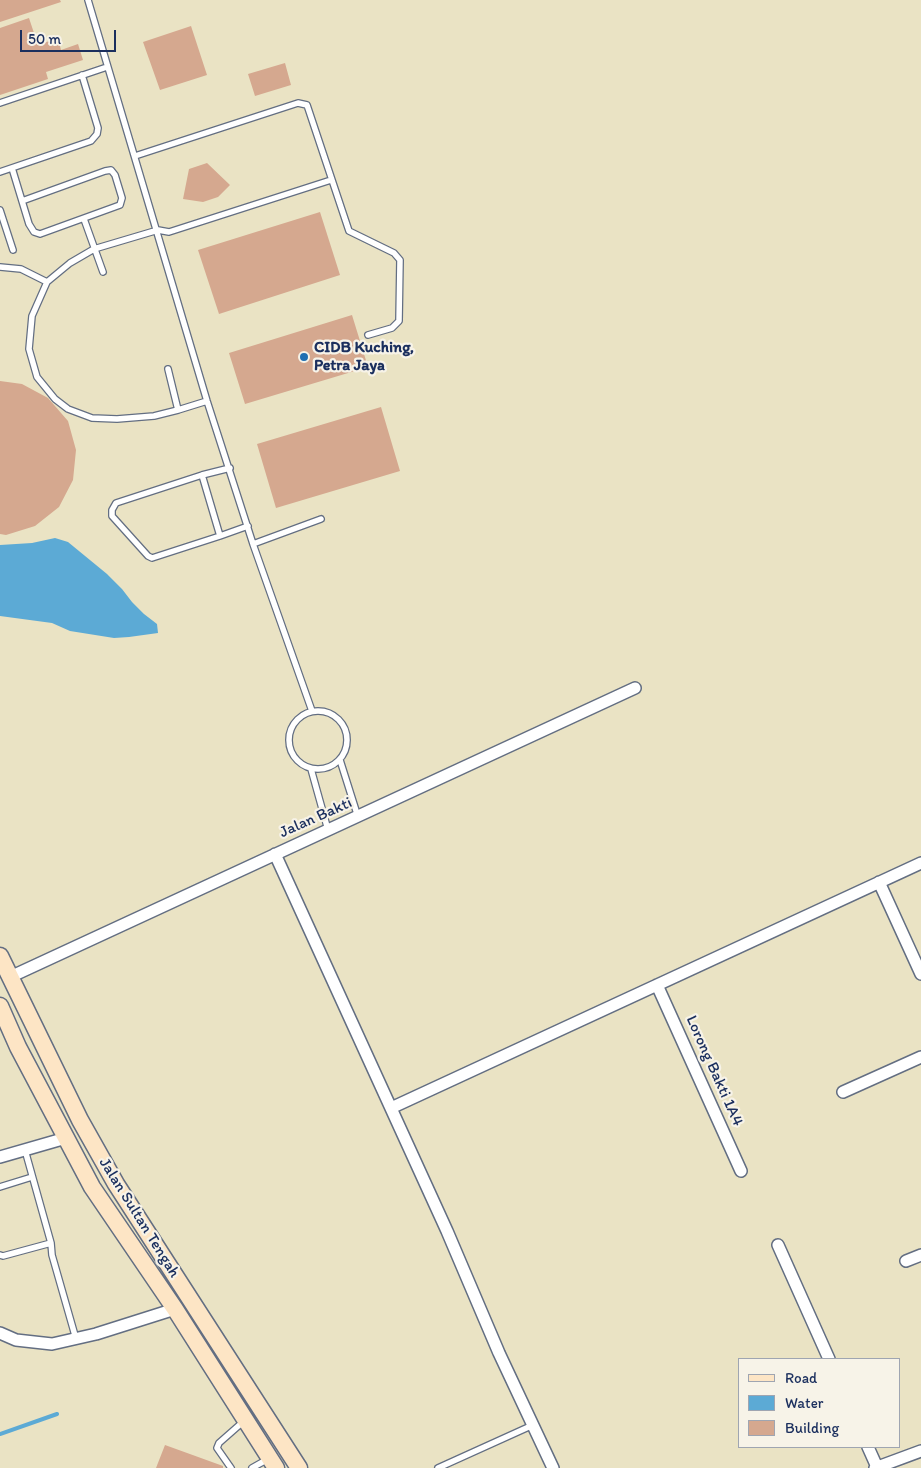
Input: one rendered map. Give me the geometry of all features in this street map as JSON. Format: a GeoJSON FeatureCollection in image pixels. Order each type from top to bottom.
{"type":"FeatureCollection","features":[{"type":"Feature","properties":{"kind":"main road","name":"Jalan Sultan Tengah"},"geometry":{"type":"LineString","coordinates":[[0,956],[80,1120],[116,1184],[298,1468]]}},
{"type":"Feature","properties":{"kind":"main road","name":"Jalan Sultan Tengah"},"geometry":{"type":"LineString","coordinates":[[0,1006],[18,1046],[92,1187],[175,1309],[273,1463]]}},
{"type":"Feature","properties":{"kind":"street","name":"Jalan Bakti"},"geometry":{"type":"LineString","coordinates":[[10,977],[635,688]]}},
{"type":"Feature","properties":{"kind":"street"},"geometry":{"type":"LineString","coordinates":[[275,854],[447,1231],[499,1353],[554,1468]]}},
{"type":"Feature","properties":{"kind":"street"},"geometry":{"type":"LineString","coordinates":[[391,1108],[921,863]]}},
{"type":"Feature","properties":{"kind":"street"},"geometry":{"type":"LineString","coordinates":[[879,882],[921,974]]}},
{"type":"Feature","properties":{"kind":"street","name":"Lorong Bakti 1A4"},"geometry":{"type":"LineString","coordinates":[[658,985],[740,1171]]}},
{"type":"Feature","properties":{"kind":"street"},"geometry":{"type":"LineString","coordinates":[[843,1092],[921,1057]]}},
{"type":"Feature","properties":{"kind":"street"},"geometry":{"type":"LineString","coordinates":[[0,1157],[66,1138]]}},
{"type":"Feature","properties":{"kind":"street"},"geometry":{"type":"LineString","coordinates":[[778,1245],[829,1358]]}},
{"type":"Feature","properties":{"kind":"street"},"geometry":{"type":"LineString","coordinates":[[906,1261],[921,1255]]}},
{"type":"Feature","properties":{"kind":"street"},"geometry":{"type":"LineString","coordinates":[[0,1333],[16,1340],[52,1344],[96,1334],[175,1309]]}},
{"type":"Feature","properties":{"kind":"street"},"geometry":{"type":"LineString","coordinates":[[868,1448],[876,1468],[920,1455]]}},
{"type":"Feature","properties":{"kind":"lane"},"geometry":{"type":"LineString","coordinates":[[88,0],[253,544],[312,711]]}},
{"type":"Feature","properties":{"kind":"lane"},"geometry":{"type":"LineString","coordinates":[[0,103],[107,67]]}},
{"type":"Feature","properties":{"kind":"lane"},"geometry":{"type":"LineString","coordinates":[[0,172],[91,141],[97,134],[98,128],[82,75]]}},
{"type":"Feature","properties":{"kind":"lane"},"geometry":{"type":"LineString","coordinates":[[135,156],[298,103],[303,103],[309,110],[348,232],[394,252],[400,260],[399,321],[392,328],[368,335]]}},
{"type":"Feature","properties":{"kind":"lane"},"geometry":{"type":"LineString","coordinates":[[12,168],[22,201],[29,224],[34,232],[40,234],[120,205],[122,198],[116,175],[111,170],[22,201]]}},
{"type":"Feature","properties":{"kind":"lane"},"geometry":{"type":"LineString","coordinates":[[208,400],[154,416],[117,420],[92,418],[68,409],[55,399],[37,377],[29,349],[32,316],[47,282],[70,262],[94,249],[158,230],[169,232],[331,180]]}},
{"type":"Feature","properties":{"kind":"lane"},"geometry":{"type":"LineString","coordinates":[[0,210],[13,250]]}},
{"type":"Feature","properties":{"kind":"lane"},"geometry":{"type":"LineString","coordinates":[[84,219],[103,272]]}},
{"type":"Feature","properties":{"kind":"lane"},"geometry":{"type":"LineString","coordinates":[[0,267],[21,269],[47,282]]}},
{"type":"Feature","properties":{"kind":"lane"},"geometry":{"type":"LineString","coordinates":[[168,369],[178,410]]}},
{"type":"Feature","properties":{"kind":"lane"},"geometry":{"type":"LineString","coordinates":[[230,468],[202,475],[116,503],[112,510],[112,516],[148,556],[152,558],[248,526]]}},
{"type":"Feature","properties":{"kind":"lane"},"geometry":{"type":"LineString","coordinates":[[202,475],[220,536]]}},
{"type":"Feature","properties":{"kind":"lane"},"geometry":{"type":"LineString","coordinates":[[253,544],[321,519]]}},
{"type":"Feature","properties":{"kind":"lane"},"geometry":{"type":"LineString","coordinates":[[312,711],[333,714],[344,726],[348,740],[346,751],[340,760],[331,767],[322,770],[311,769],[302,765],[294,758],[288,740],[290,730],[295,722],[303,715],[312,711]]}},
{"type":"Feature","properties":{"kind":"lane"},"geometry":{"type":"LineString","coordinates":[[340,760],[358,817]]}},
{"type":"Feature","properties":{"kind":"lane"},"geometry":{"type":"LineString","coordinates":[[311,769],[328,830]]}},
{"type":"Feature","properties":{"kind":"lane"},"geometry":{"type":"LineString","coordinates":[[25,1150],[76,1339]]}},
{"type":"Feature","properties":{"kind":"lane"},"geometry":{"type":"LineString","coordinates":[[0,1187],[32,1178]]}},
{"type":"Feature","properties":{"kind":"lane"},"geometry":{"type":"LineString","coordinates":[[0,1256],[50,1243]]}},
{"type":"Feature","properties":{"kind":"lane"},"geometry":{"type":"LineString","coordinates":[[232,1468],[217,1448],[219,1443],[246,1419]]}},
{"type":"Feature","properties":{"kind":"lane"},"geometry":{"type":"LineString","coordinates":[[438,1468],[533,1425]]}},
{"type":"Feature","properties":{"kind":"lane"},"geometry":{"type":"LineString","coordinates":[[252,1468],[273,1463]]}},
{"type":"Feature","properties":{"kind":"water"},"geometry":{"type":"Polygon","coordinates":[[[55,538],[68,542],[107,574],[144,614],[157,624],[158,633],[114,638],[70,631],[52,623],[0,616],[0,545],[32,543],[55,538]]]}},
{"type":"Feature","properties":{"kind":"building"},"geometry":{"type":"Polygon","coordinates":[[[0,0],[60,0],[61,2],[0,22],[0,0]]]}},
{"type":"Feature","properties":{"kind":"building"},"geometry":{"type":"Polygon","coordinates":[[[29,18],[38,45],[58,38],[61,50],[78,44],[83,60],[46,72],[48,79],[0,95],[0,28],[29,18]]]}},
{"type":"Feature","properties":{"kind":"building"},"geometry":{"type":"Polygon","coordinates":[[[191,26],[207,75],[160,90],[143,42],[191,26]]]}},
{"type":"Feature","properties":{"kind":"building"},"geometry":{"type":"Polygon","coordinates":[[[285,63],[291,85],[255,96],[248,74],[285,63]]]}},
{"type":"Feature","properties":{"kind":"building"},"geometry":{"type":"Polygon","coordinates":[[[207,163],[230,185],[218,197],[203,202],[183,199],[189,169],[207,163]]]}},
{"type":"Feature","properties":{"kind":"building"},"geometry":{"type":"Polygon","coordinates":[[[320,212],[340,275],[219,314],[198,250],[320,212]]]}},
{"type":"Feature","properties":{"kind":"building"},"geometry":{"type":"Polygon","coordinates":[[[352,315],[368,367],[245,404],[229,353],[352,315]]]}},
{"type":"Feature","properties":{"kind":"building"},"geometry":{"type":"Polygon","coordinates":[[[0,381],[22,384],[48,398],[68,421],[76,450],[73,480],[59,507],[35,526],[6,535],[0,534],[0,381]]]}},
{"type":"Feature","properties":{"kind":"building"},"geometry":{"type":"Polygon","coordinates":[[[381,407],[400,471],[276,508],[257,444],[381,407]]]}},
{"type":"Feature","properties":{"kind":"building"},"geometry":{"type":"Polygon","coordinates":[[[165,1445],[223,1466],[223,1468],[156,1468],[165,1445]]]}},
{"type":"Feature","properties":{"kind":"waterway"},"geometry":{"type":"LineString","coordinates":[[0,1434],[57,1414]]}},
{"type":"Feature","properties":{"kind":"place","name":"CIDB Kuching, Petra Jaya"},"geometry":{"type":"Point","coordinates":[304,357]}}]}
